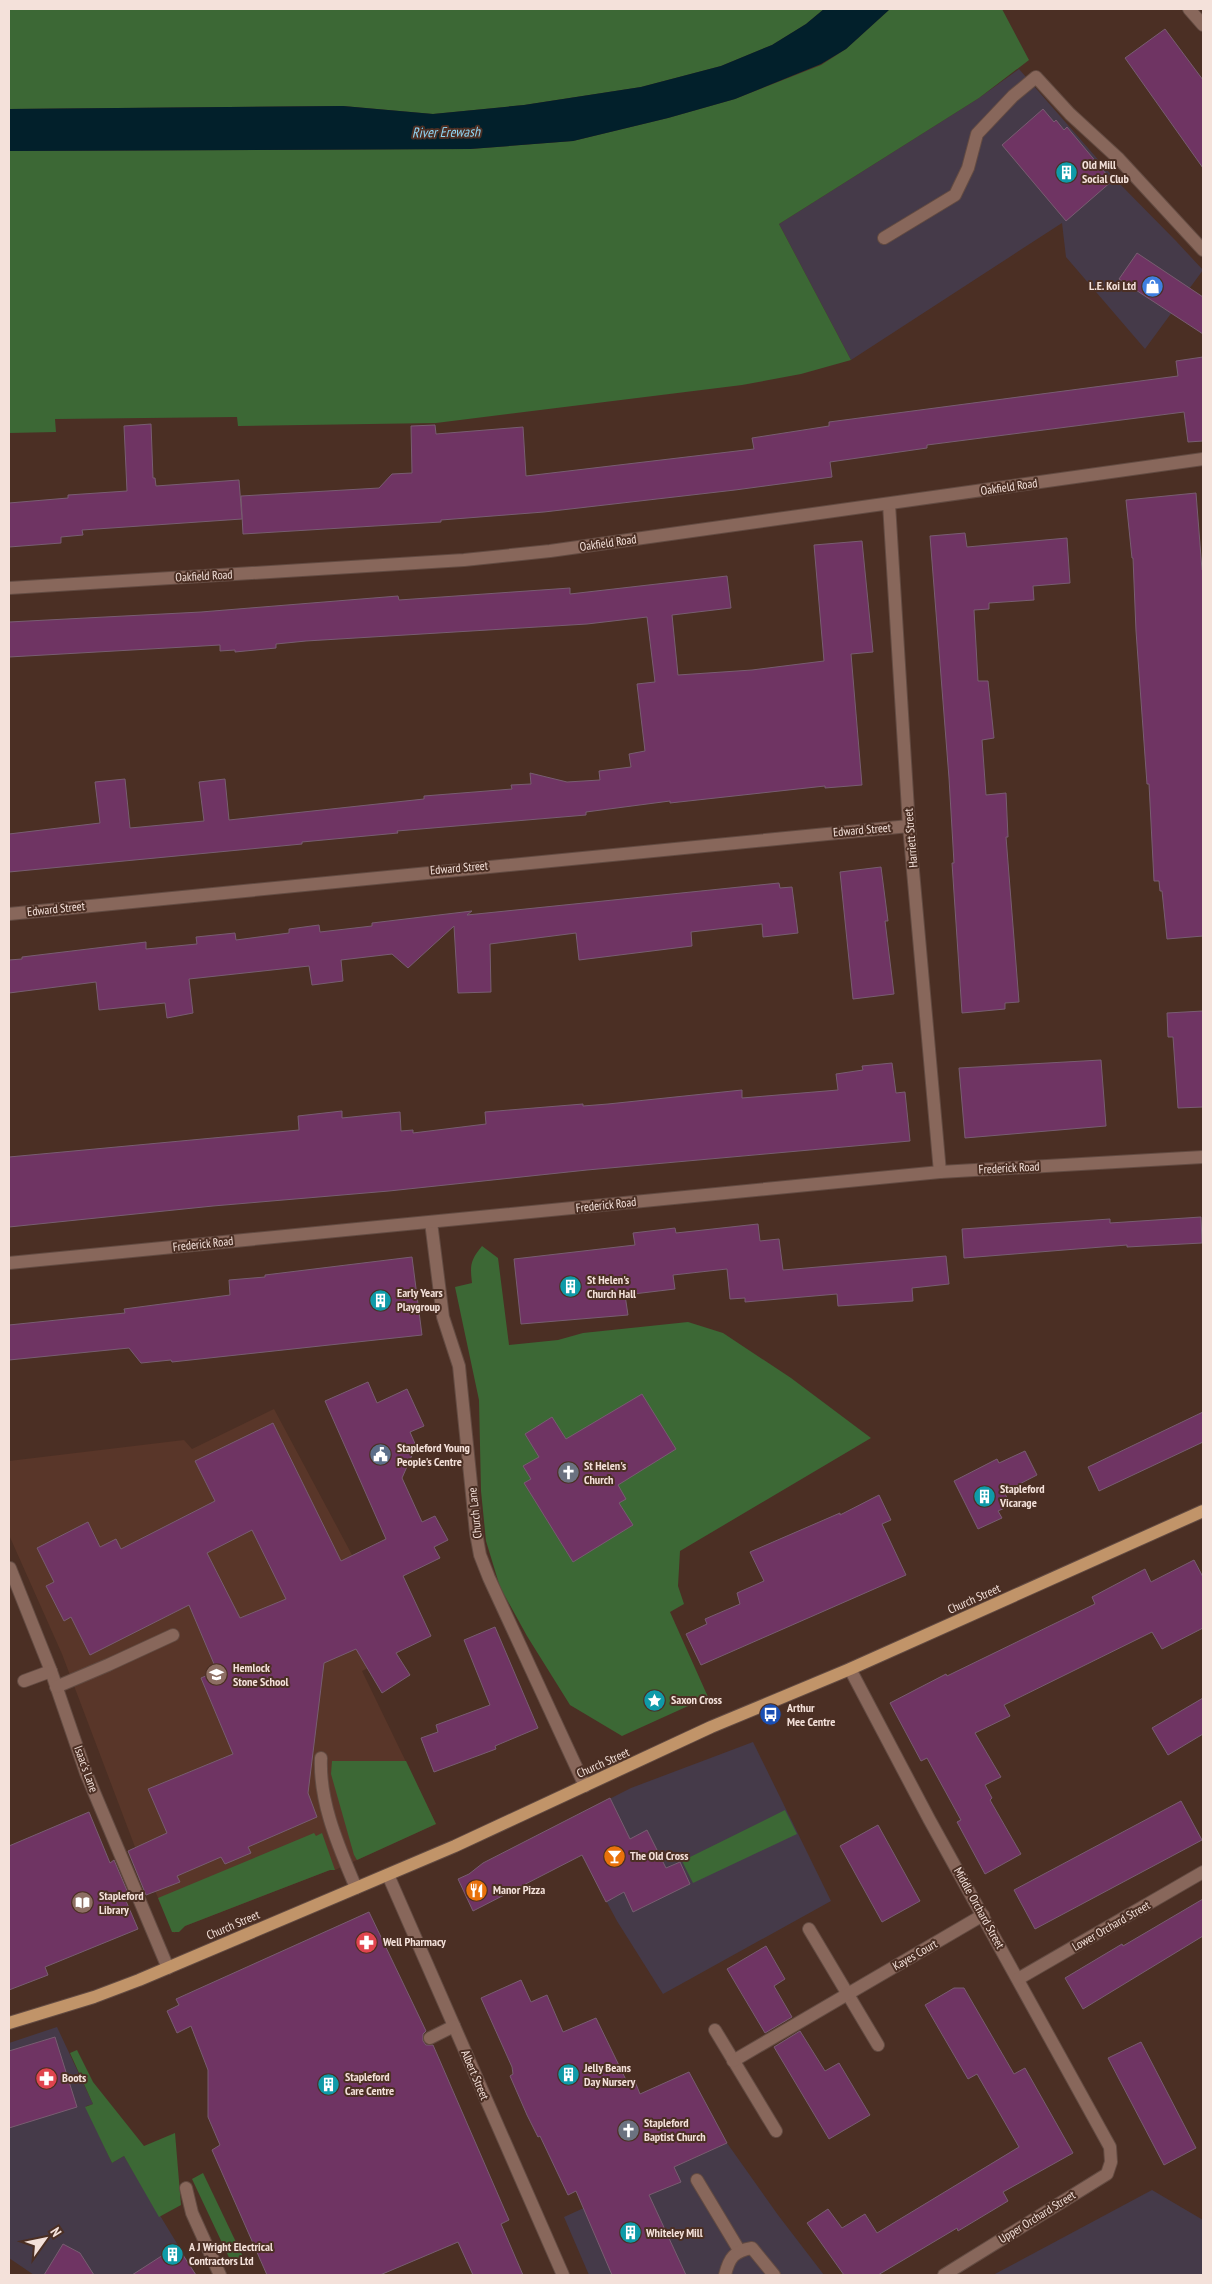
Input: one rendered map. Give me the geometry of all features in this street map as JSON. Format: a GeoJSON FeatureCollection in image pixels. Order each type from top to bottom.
{"type":"FeatureCollection","features":[{"type":"Feature","properties":{"kind":"main road","name":"Church Street"},"geometry":{"type":"LineString","coordinates":[[9,2024],[94,1998],[455,1846],[711,1728],[850,1669],[1203,1512]]}},
{"type":"Feature","properties":{"kind":"street"},"geometry":{"type":"LineString","coordinates":[[1189,9],[1203,25]]}},
{"type":"Feature","properties":{"kind":"street"},"geometry":{"type":"LineString","coordinates":[[884,238],[955,195],[968,168],[977,134],[1012,96],[1036,77],[1070,114],[1119,160],[1203,250]]}},
{"type":"Feature","properties":{"kind":"street","name":"Oakfield Road"},"geometry":{"type":"LineString","coordinates":[[9,588],[464,560],[550,551],[1203,460]]}},
{"type":"Feature","properties":{"kind":"street","name":"Harriett Street"},"geometry":{"type":"LineString","coordinates":[[889,504],[910,826],[940,1172]]}},
{"type":"Feature","properties":{"kind":"street","name":"Edward Street"},"geometry":{"type":"LineString","coordinates":[[9,914],[910,826]]}},
{"type":"Feature","properties":{"kind":"street","name":"Frederick Road"},"geometry":{"type":"LineString","coordinates":[[9,1262],[940,1172],[1203,1156]]}},
{"type":"Feature","properties":{"kind":"street","name":"Church Lane"},"geometry":{"type":"LineString","coordinates":[[431,1222],[443,1317],[459,1366],[476,1533],[480,1555],[585,1786]]}},
{"type":"Feature","properties":{"kind":"street","name":"Isaac's Lane"},"geometry":{"type":"LineString","coordinates":[[10,1568],[52,1671],[86,1772],[168,1968]]}},
{"type":"Feature","properties":{"kind":"street"},"geometry":{"type":"LineString","coordinates":[[56,1687],[173,1635]]}},
{"type":"Feature","properties":{"kind":"street","name":"Middle Orchard Street"},"geometry":{"type":"LineString","coordinates":[[850,1669],[929,1820],[1110,2147]]}},
{"type":"Feature","properties":{"kind":"street"},"geometry":{"type":"LineString","coordinates":[[24,1681],[52,1671]]}},
{"type":"Feature","properties":{"kind":"street"},"geometry":{"type":"LineString","coordinates":[[321,1758],[322,1788],[342,1853],[356,1888]]}},
{"type":"Feature","properties":{"kind":"street","name":"Lower Orchard Street"},"geometry":{"type":"LineString","coordinates":[[1018,1979],[1203,1872]]}},
{"type":"Feature","properties":{"kind":"street","name":"Albert Street"},"geometry":{"type":"LineString","coordinates":[[388,1874],[563,2275]]}},
{"type":"Feature","properties":{"kind":"street","name":"Kayes Court"},"geometry":{"type":"LineString","coordinates":[[733,2061],[983,1915]]}},
{"type":"Feature","properties":{"kind":"street"},"geometry":{"type":"LineString","coordinates":[[809,1929],[878,2045]]}},
{"type":"Feature","properties":{"kind":"street"},"geometry":{"type":"LineString","coordinates":[[430,2038],[454,2026]]}},
{"type":"Feature","properties":{"kind":"street"},"geometry":{"type":"LineString","coordinates":[[715,2030],[776,2131]]}},
{"type":"Feature","properties":{"kind":"street","name":"Upper Orchard Street"},"geometry":{"type":"LineString","coordinates":[[944,2275],[1107,2174],[1111,2162],[1110,2147]]}},
{"type":"Feature","properties":{"kind":"street"},"geometry":{"type":"LineString","coordinates":[[698,2180],[740,2250]]}},
{"type":"Feature","properties":{"kind":"street"},"geometry":{"type":"LineString","coordinates":[[186,2188],[192,2213],[220,2275]]}},
{"type":"Feature","properties":{"kind":"street"},"geometry":{"type":"LineString","coordinates":[[725,2275],[728,2262],[740,2250],[752,2248],[774,2275]]}},
{"type":"Feature","properties":{"kind":"shaded area"},"geometry":{"type":"Polygon","coordinates":[[[1019,69],[1115,179],[1203,270],[1145,349],[1066,257],[1062,223],[851,360],[779,224],[979,98],[1019,69]]]}},
{"type":"Feature","properties":{"kind":"shaded area","name":"Hemlock Stone School"},"geometry":{"type":"Polygon","coordinates":[[[274,1409],[351,1553],[398,1654],[362,1671],[436,1824],[335,1870],[330,1870],[185,1926],[174,1933],[135,1847],[62,1654],[9,1535],[9,1461],[184,1440],[192,1449],[274,1409]]]}},
{"type":"Feature","properties":{"kind":"shaded area"},"geometry":{"type":"Polygon","coordinates":[[[753,1742],[831,1901],[663,1994],[617,1921],[564,1822],[631,1788],[753,1742]]]}},
{"type":"Feature","properties":{"kind":"shaded area"},"geometry":{"type":"Polygon","coordinates":[[[57,2027],[93,2104],[86,2106],[112,2163],[124,2156],[196,2275],[34,2275],[9,2258],[9,2043],[57,2027]]]}},
{"type":"Feature","properties":{"kind":"shaded area"},"geometry":{"type":"Polygon","coordinates":[[[727,2143],[778,2215],[824,2275],[589,2275],[564,2217],[727,2143]]]}},
{"type":"Feature","properties":{"kind":"shaded area"},"geometry":{"type":"Polygon","coordinates":[[[1152,2190],[1203,2220],[1203,2275],[993,2275],[1152,2190]]]}},
{"type":"Feature","properties":{"kind":"green space"},"geometry":{"type":"Polygon","coordinates":[[[9,9],[824,9],[806,24],[772,45],[721,66],[641,87],[524,105],[433,114],[343,106],[9,109],[9,9]]]}},
{"type":"Feature","properties":{"kind":"green space"},"geometry":{"type":"Polygon","coordinates":[[[890,9],[1002,9],[1029,60],[979,98],[779,224],[851,360],[801,374],[742,385],[436,423],[238,426],[237,417],[55,419],[56,432],[9,433],[9,151],[470,149],[573,141],[668,118],[735,99],[821,65],[846,49],[890,9]]]}},
{"type":"Feature","properties":{"kind":"green space"},"geometry":{"type":"Polygon","coordinates":[[[482,1246],[498,1258],[509,1345],[558,1340],[583,1333],[688,1322],[723,1333],[791,1378],[871,1438],[680,1551],[678,1586],[684,1604],[670,1612],[708,1697],[622,1736],[570,1705],[527,1636],[500,1587],[486,1541],[481,1491],[479,1400],[455,1287],[472,1283],[472,1263],[482,1246]]]}},
{"type":"Feature","properties":{"kind":"green space"},"geometry":{"type":"Polygon","coordinates":[[[332,1761],[406,1761],[436,1824],[357,1860],[331,1774],[332,1761]]]}},
{"type":"Feature","properties":{"kind":"green space"},"geometry":{"type":"Polygon","coordinates":[[[785,1810],[797,1834],[693,1883],[682,1861],[785,1810]]]}},
{"type":"Feature","properties":{"kind":"green space"},"geometry":{"type":"Polygon","coordinates":[[[314,1833],[316,1836],[322,1833],[335,1870],[330,1870],[185,1926],[179,1932],[172,1932],[158,1898],[314,1833]]]}},
{"type":"Feature","properties":{"kind":"green space"},"geometry":{"type":"Polygon","coordinates":[[[77,2050],[93,2082],[144,2146],[175,2133],[181,2205],[159,2217],[124,2156],[112,2163],[85,2107],[93,2104],[70,2053],[77,2050]]]}},
{"type":"Feature","properties":{"kind":"green space"},"geometry":{"type":"Polygon","coordinates":[[[203,2173],[245,2261],[233,2266],[192,2179],[203,2173]]]}},
{"type":"Feature","properties":{"kind":"water","name":"River Erewash"},"geometry":{"type":"Polygon","coordinates":[[[824,9],[890,9],[846,49],[821,64],[735,99],[668,118],[573,141],[470,149],[9,151],[9,109],[343,106],[433,114],[524,105],[641,87],[721,66],[772,45],[806,24],[824,9]]]}},
{"type":"Feature","properties":{"kind":"building"},"geometry":{"type":"Polygon","coordinates":[[[1165,29],[1203,80],[1203,168],[1125,58],[1165,29]]]}},
{"type":"Feature","properties":{"kind":"building","name":"Old Mill Social Club"},"geometry":{"type":"Polygon","coordinates":[[[1043,109],[1064,130],[1067,127],[1112,181],[1066,221],[1002,145],[1043,109]]]}},
{"type":"Feature","properties":{"kind":"building","name":"L.E. Koi Ltd"},"geometry":{"type":"Polygon","coordinates":[[[1137,253],[1203,297],[1203,334],[1119,279],[1137,253]]]}},
{"type":"Feature","properties":{"kind":"building"},"geometry":{"type":"Polygon","coordinates":[[[1203,357],[1203,441],[1188,442],[1184,412],[927,445],[927,448],[830,462],[832,477],[735,490],[544,512],[441,520],[441,522],[243,534],[241,496],[379,488],[392,474],[412,473],[411,426],[435,425],[436,434],[523,427],[526,476],[754,449],[752,438],[829,426],[829,422],[1178,376],[1176,361],[1203,357]]]}},
{"type":"Feature","properties":{"kind":"building"},"geometry":{"type":"Polygon","coordinates":[[[151,424],[153,478],[155,478],[156,486],[239,480],[242,519],[82,530],[83,535],[61,537],[61,543],[9,547],[9,503],[68,498],[68,495],[127,491],[124,426],[151,424]]]}},
{"type":"Feature","properties":{"kind":"building"},"geometry":{"type":"Polygon","coordinates":[[[1196,493],[1203,569],[1203,936],[1167,939],[1162,891],[1160,891],[1159,881],[1154,881],[1149,784],[1147,784],[1136,631],[1133,558],[1126,500],[1196,493]]]}},
{"type":"Feature","properties":{"kind":"building"},"geometry":{"type":"Polygon","coordinates":[[[965,533],[967,547],[1067,538],[1070,583],[1033,586],[1034,600],[989,603],[989,609],[974,610],[978,681],[988,681],[994,738],[982,740],[986,795],[1006,793],[1008,837],[1006,837],[1019,1002],[1005,1003],[1005,1009],[962,1013],[952,863],[954,863],[949,778],[930,536],[965,533]]]}},
{"type":"Feature","properties":{"kind":"building"},"geometry":{"type":"Polygon","coordinates":[[[862,541],[873,652],[851,654],[862,785],[825,788],[825,786],[670,803],[670,801],[586,812],[586,815],[397,831],[398,833],[302,842],[302,844],[9,872],[9,834],[100,823],[95,782],[125,779],[130,828],[204,821],[199,782],[225,779],[229,820],[424,799],[424,796],[512,789],[511,785],[531,784],[530,773],[567,782],[600,780],[599,771],[631,767],[629,754],[645,751],[637,684],[655,682],[647,617],[587,624],[306,641],[276,644],[276,648],[235,652],[235,650],[220,651],[220,645],[9,657],[9,622],[201,612],[398,596],[399,600],[570,588],[570,594],[727,576],[731,608],[672,615],[678,675],[752,670],[824,661],[814,545],[862,541]]]}},
{"type":"Feature","properties":{"kind":"building"},"geometry":{"type":"Polygon","coordinates":[[[881,867],[888,921],[885,921],[894,994],[853,999],[840,872],[881,867]]]}},
{"type":"Feature","properties":{"kind":"building"},"geometry":{"type":"Polygon","coordinates":[[[779,883],[780,888],[792,887],[798,933],[763,937],[762,924],[691,932],[692,946],[579,960],[576,933],[490,944],[491,992],[458,993],[454,926],[408,968],[392,954],[341,960],[343,981],[312,985],[309,966],[189,979],[193,1013],[167,1018],[165,1003],[99,1010],[96,982],[9,993],[9,960],[22,959],[22,957],[146,942],[146,949],[197,944],[196,937],[235,933],[236,940],[289,933],[289,929],[319,925],[320,932],[372,926],[372,923],[472,911],[467,915],[779,883]]]}},
{"type":"Feature","properties":{"kind":"building"},"geometry":{"type":"Polygon","coordinates":[[[1203,1011],[1203,1107],[1178,1108],[1173,1037],[1168,1037],[1167,1013],[1203,1011]]]}},
{"type":"Feature","properties":{"kind":"building"},"geometry":{"type":"Polygon","coordinates":[[[1101,1060],[1106,1126],[965,1138],[959,1068],[1101,1060]]]}},
{"type":"Feature","properties":{"kind":"building"},"geometry":{"type":"Polygon","coordinates":[[[892,1063],[896,1093],[905,1092],[910,1141],[587,1170],[9,1227],[9,1157],[299,1130],[298,1116],[342,1111],[342,1118],[400,1112],[401,1131],[413,1130],[413,1133],[486,1124],[485,1112],[583,1104],[583,1106],[608,1104],[742,1090],[742,1098],[838,1090],[836,1074],[863,1070],[862,1066],[892,1063]]]}},
{"type":"Feature","properties":{"kind":"building"},"geometry":{"type":"Polygon","coordinates":[[[1201,1217],[1202,1243],[1127,1247],[1127,1245],[964,1258],[962,1229],[1110,1219],[1110,1223],[1201,1217]]]}},
{"type":"Feature","properties":{"kind":"building"},"geometry":{"type":"Polygon","coordinates":[[[758,1224],[760,1241],[779,1239],[783,1270],[946,1256],[949,1284],[912,1288],[913,1301],[838,1306],[837,1294],[745,1302],[745,1298],[730,1299],[727,1269],[673,1275],[675,1289],[625,1295],[628,1315],[521,1324],[514,1259],[635,1245],[633,1233],[675,1228],[676,1233],[758,1224]]]}},
{"type":"Feature","properties":{"kind":"building"},"geometry":{"type":"Polygon","coordinates":[[[412,1257],[422,1335],[172,1362],[171,1360],[141,1363],[129,1348],[9,1360],[9,1325],[125,1313],[124,1309],[230,1295],[229,1280],[265,1277],[265,1275],[412,1257]]]}},
{"type":"Feature","properties":{"kind":"building"},"geometry":{"type":"Polygon","coordinates":[[[368,1382],[377,1403],[407,1389],[424,1426],[410,1432],[416,1446],[402,1478],[422,1522],[435,1516],[448,1540],[434,1547],[440,1558],[403,1576],[431,1636],[396,1653],[410,1675],[382,1693],[356,1649],[324,1663],[308,1793],[317,1817],[248,1847],[251,1853],[225,1864],[221,1857],[177,1876],[180,1882],[146,1895],[128,1851],[167,1833],[148,1789],[233,1754],[201,1678],[217,1671],[189,1605],[90,1655],[71,1617],[64,1621],[46,1586],[54,1582],[37,1548],[88,1522],[100,1547],[116,1539],[121,1549],[215,1501],[195,1461],[273,1423],[341,1561],[386,1539],[325,1401],[368,1382]],[[252,1530],[207,1553],[240,1618],[286,1599],[252,1530]]]}},
{"type":"Feature","properties":{"kind":"building","name":"St Helen's Church"},"geometry":{"type":"Polygon","coordinates":[[[642,1394],[676,1449],[618,1485],[626,1499],[619,1503],[633,1525],[573,1562],[524,1483],[531,1479],[523,1466],[539,1457],[525,1434],[552,1417],[566,1439],[642,1394]]]}},
{"type":"Feature","properties":{"kind":"building"},"geometry":{"type":"Polygon","coordinates":[[[1203,1412],[1203,1442],[1099,1491],[1088,1467],[1203,1412]]]}},
{"type":"Feature","properties":{"kind":"building","name":"Stapleford Vicarage"},"geometry":{"type":"Polygon","coordinates":[[[1025,1451],[1037,1475],[1004,1492],[1011,1505],[998,1511],[1002,1518],[978,1529],[954,1481],[997,1459],[999,1463],[1025,1451]]]}},
{"type":"Feature","properties":{"kind":"building"},"geometry":{"type":"Polygon","coordinates":[[[879,1495],[891,1520],[882,1524],[906,1575],[701,1665],[686,1634],[707,1624],[705,1619],[740,1604],[737,1593],[764,1581],[750,1552],[840,1513],[840,1515],[879,1495]]]}},
{"type":"Feature","properties":{"kind":"building"},"geometry":{"type":"Polygon","coordinates":[[[1194,1560],[1203,1577],[1203,1628],[1162,1649],[1152,1632],[1004,1705],[1010,1716],[975,1733],[1001,1777],[985,1785],[992,1798],[990,1800],[1021,1854],[985,1874],[957,1822],[961,1820],[927,1758],[921,1761],[890,1703],[946,1674],[947,1676],[1095,1604],[1092,1597],[1145,1569],[1151,1582],[1194,1560]]]}},
{"type":"Feature","properties":{"kind":"building"},"geometry":{"type":"Polygon","coordinates":[[[495,1627],[538,1728],[495,1746],[496,1749],[434,1772],[421,1738],[438,1732],[436,1725],[490,1705],[464,1640],[495,1627]]]}},
{"type":"Feature","properties":{"kind":"building"},"geometry":{"type":"Polygon","coordinates":[[[1203,1698],[1203,1734],[1168,1755],[1152,1728],[1203,1698]]]}},
{"type":"Feature","properties":{"kind":"building"},"geometry":{"type":"Polygon","coordinates":[[[610,1798],[630,1839],[647,1830],[666,1868],[680,1862],[690,1884],[633,1912],[624,1892],[606,1902],[582,1855],[473,1911],[458,1879],[469,1874],[483,1863],[610,1798]]]}},
{"type":"Feature","properties":{"kind":"building"},"geometry":{"type":"Polygon","coordinates":[[[1181,1801],[1202,1840],[1035,1929],[1014,1890],[1181,1801]]]}},
{"type":"Feature","properties":{"kind":"building","name":"Stapleford Library"},"geometry":{"type":"Polygon","coordinates":[[[89,1812],[110,1863],[114,1860],[131,1900],[126,1901],[138,1929],[45,1967],[48,1975],[9,1990],[9,1846],[89,1812]]]}},
{"type":"Feature","properties":{"kind":"building"},"geometry":{"type":"Polygon","coordinates":[[[878,1825],[920,1901],[882,1922],[840,1846],[878,1825]]]}},
{"type":"Feature","properties":{"kind":"building"},"geometry":{"type":"Polygon","coordinates":[[[1203,1899],[1203,1936],[1083,2009],[1065,1978],[1203,1899]]]}},
{"type":"Feature","properties":{"kind":"building","name":"Stapleford Care Centre"},"geometry":{"type":"Polygon","coordinates":[[[369,1912],[426,2031],[423,2034],[423,2041],[426,2045],[433,2045],[509,2220],[501,2224],[523,2275],[473,2275],[458,2242],[380,2275],[267,2275],[212,2150],[220,2145],[208,2117],[208,2070],[191,2026],[177,2033],[167,2011],[179,2005],[176,1999],[369,1912]]]}},
{"type":"Feature","properties":{"kind":"building"},"geometry":{"type":"Polygon","coordinates":[[[766,1946],[785,1979],[774,1986],[792,2017],[765,2033],[727,1969],[766,1946]]]}},
{"type":"Feature","properties":{"kind":"building"},"geometry":{"type":"Polygon","coordinates":[[[521,1980],[531,2002],[547,1995],[563,2032],[596,2018],[627,2082],[634,2079],[640,2094],[689,2072],[727,2143],[674,2167],[681,2182],[649,2195],[686,2275],[612,2275],[576,2191],[568,2195],[540,2136],[538,2137],[527,2115],[510,2076],[513,2074],[512,2067],[481,1998],[521,1980]]]}},
{"type":"Feature","properties":{"kind":"building"},"geometry":{"type":"Polygon","coordinates":[[[954,1988],[964,1988],[1014,2074],[1025,2068],[1073,2153],[1003,2192],[1008,2201],[958,2231],[957,2228],[878,2275],[844,2275],[807,2223],[828,2209],[842,2228],[865,2214],[877,2233],[1019,2147],[977,2074],[968,2079],[925,2005],[954,1988]]]}},
{"type":"Feature","properties":{"kind":"building"},"geometry":{"type":"Polygon","coordinates":[[[800,2031],[825,2071],[839,2063],[870,2115],[829,2139],[774,2047],[800,2031]]]}},
{"type":"Feature","properties":{"kind":"building","name":"Boots"},"geometry":{"type":"Polygon","coordinates":[[[55,2037],[77,2107],[9,2128],[9,2051],[55,2037]]]}},
{"type":"Feature","properties":{"kind":"building"},"geometry":{"type":"Polygon","coordinates":[[[1141,2042],[1196,2148],[1164,2165],[1108,2058],[1141,2042]]]}},
{"type":"Feature","properties":{"kind":"building"},"geometry":{"type":"Polygon","coordinates":[[[63,2244],[80,2253],[94,2275],[44,2275],[63,2244]]]}},
{"type":"Feature","properties":{"kind":"building","name":"A J Wright Electrical Contractors Ltd"},"geometry":{"type":"Polygon","coordinates":[[[177,2246],[196,2275],[132,2275],[177,2246]]]}},
{"type":"Feature","properties":{"kind":"place","name":"Old Mill Social Club"},"geometry":{"type":"Point","coordinates":[1066,172]}},
{"type":"Feature","properties":{"kind":"place","name":"L.E. Koi Ltd"},"geometry":{"type":"Point","coordinates":[1152,286]}},
{"type":"Feature","properties":{"kind":"place","name":"St Helen's Church Hall"},"geometry":{"type":"Point","coordinates":[571,1287]}},
{"type":"Feature","properties":{"kind":"place","name":"Early Years Playgroup"},"geometry":{"type":"Point","coordinates":[381,1300]}},
{"type":"Feature","properties":{"kind":"place","name":"Stapleford Young People's Centre"},"geometry":{"type":"Point","coordinates":[381,1455]}},
{"type":"Feature","properties":{"kind":"place","name":"St Helen's Church"},"geometry":{"type":"Point","coordinates":[568,1473]}},
{"type":"Feature","properties":{"kind":"place","name":"Stapleford Vicarage"},"geometry":{"type":"Point","coordinates":[984,1496]}},
{"type":"Feature","properties":{"kind":"place","name":"Hemlock Stone School"},"geometry":{"type":"Point","coordinates":[217,1675]}},
{"type":"Feature","properties":{"kind":"place","name":"Saxon Cross"},"geometry":{"type":"Point","coordinates":[655,1700]}},
{"type":"Feature","properties":{"kind":"place","name":"Arthur Mee Centre"},"geometry":{"type":"Point","coordinates":[771,1715]}},
{"type":"Feature","properties":{"kind":"place","name":"The Old Cross"},"geometry":{"type":"Point","coordinates":[614,1856]}},
{"type":"Feature","properties":{"kind":"place","name":"Manor Pizza"},"geometry":{"type":"Point","coordinates":[477,1890]}},
{"type":"Feature","properties":{"kind":"place","name":"Stapleford Library"},"geometry":{"type":"Point","coordinates":[83,1903]}},
{"type":"Feature","properties":{"kind":"place","name":"Well Pharmacy"},"geometry":{"type":"Point","coordinates":[367,1942]}},
{"type":"Feature","properties":{"kind":"place","name":"Jelly Beans Day Nursery"},"geometry":{"type":"Point","coordinates":[568,2075]}},
{"type":"Feature","properties":{"kind":"place","name":"Boots"},"geometry":{"type":"Point","coordinates":[46,2078]}},
{"type":"Feature","properties":{"kind":"place","name":"Stapleford Care Centre"},"geometry":{"type":"Point","coordinates":[329,2084]}},
{"type":"Feature","properties":{"kind":"place","name":"Stapleford Baptist Church"},"geometry":{"type":"Point","coordinates":[628,2130]}},
{"type":"Feature","properties":{"kind":"place","name":"Whiteley Mill"},"geometry":{"type":"Point","coordinates":[630,2233]}},
{"type":"Feature","properties":{"kind":"place","name":"A J Wright Electrical Contractors Ltd"},"geometry":{"type":"Point","coordinates":[173,2254]}}]}
